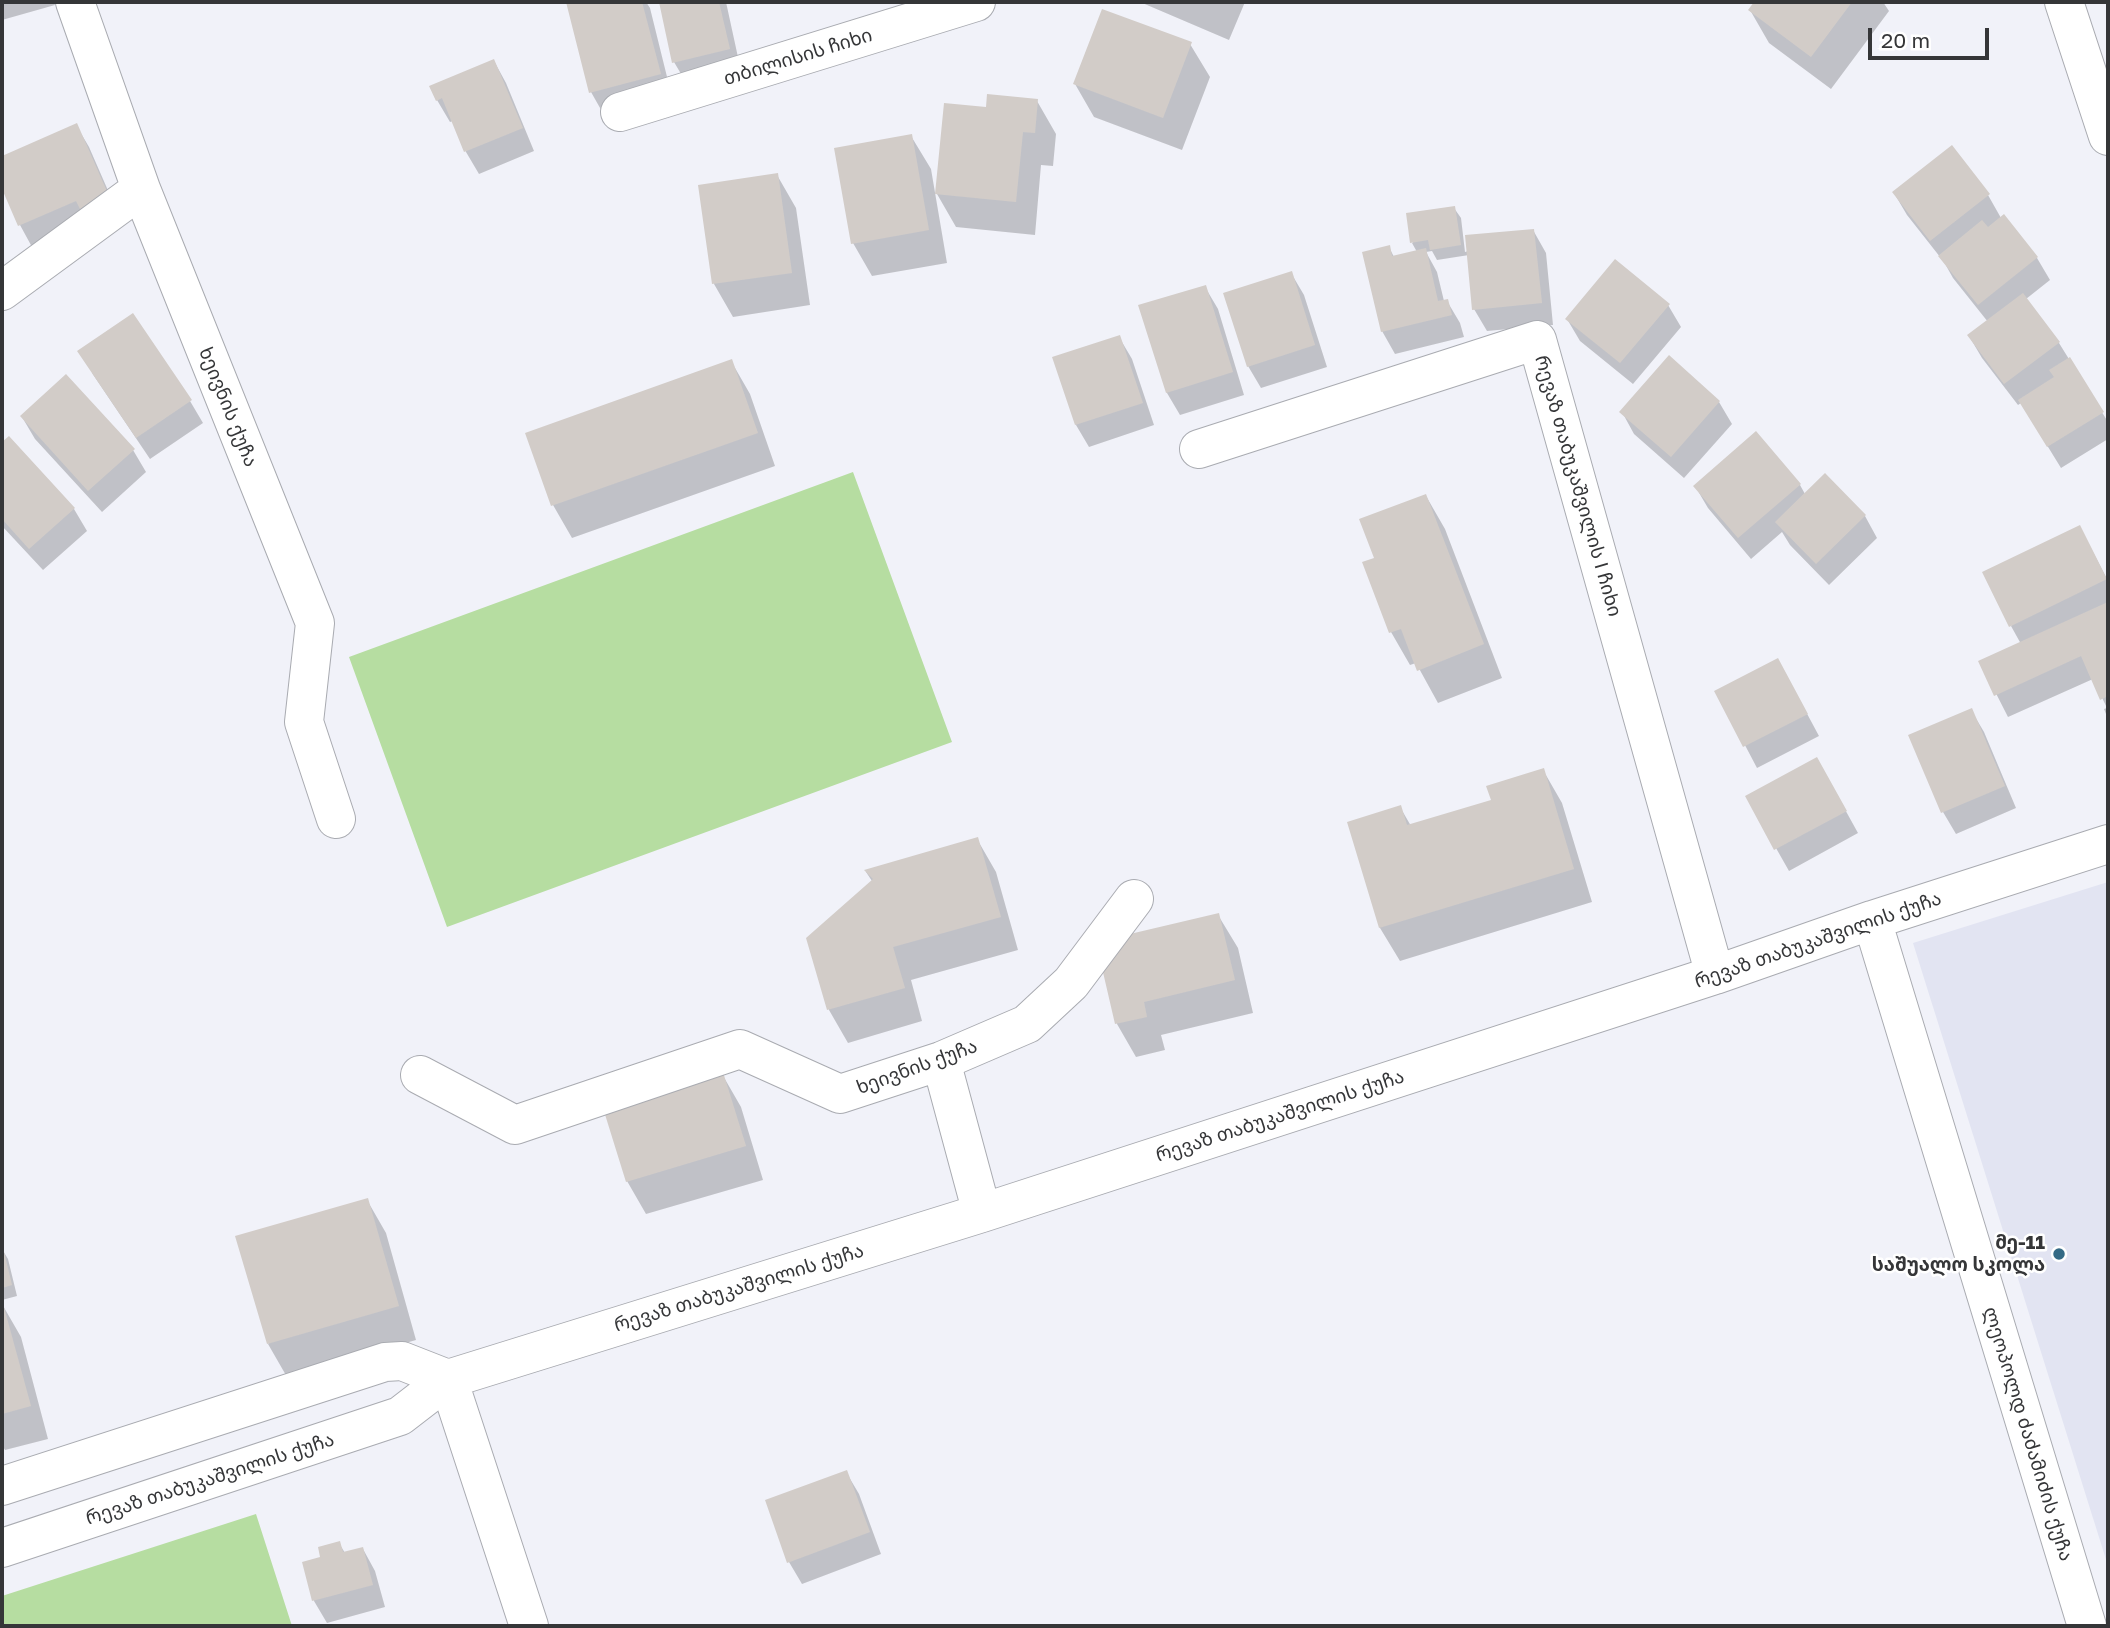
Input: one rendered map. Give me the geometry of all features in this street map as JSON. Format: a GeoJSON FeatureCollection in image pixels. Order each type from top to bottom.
{"type":"FeatureCollection","features":[{"type":"Feature","properties":{"kind":"street","name":"ხეივნის ქუჩა"},"geometry":{"type":"LineString","coordinates":[[75,2],[141,190],[314,623],[304,722],[336,819]]}},
{"type":"Feature","properties":{"kind":"street","name":"თბილისის ჩიხი"},"geometry":{"type":"LineString","coordinates":[[620,112],[976,2]]}},
{"type":"Feature","properties":{"kind":"street"},"geometry":{"type":"LineString","coordinates":[[2064,2],[2108,136]]}},
{"type":"Feature","properties":{"kind":"street"},"geometry":{"type":"LineString","coordinates":[[2,291],[141,190]]}},
{"type":"Feature","properties":{"kind":"street","name":"რევაზ თაბუკაშვილის I ჩიხი"},"geometry":{"type":"LineString","coordinates":[[1199,449],[1537,340],[1715,975]]}},
{"type":"Feature","properties":{"kind":"street","name":"რევაზ თაბუკაშვილის ქუჩა"},"geometry":{"type":"LineString","coordinates":[[2,1548],[401,1416],[448,1379],[982,1213],[1715,975],[1872,920],[2108,844]]}},
{"type":"Feature","properties":{"kind":"street","name":"ხეივნის ქუჩა"},"geometry":{"type":"LineString","coordinates":[[420,1075],[515,1125],[740,1049],[840,1094],[941,1062],[1027,1024],[1071,983],[1135,899]]}},
{"type":"Feature","properties":{"kind":"street","name":"ლეოპოლდ ძაძამიძის ქუჩა"},"geometry":{"type":"LineString","coordinates":[[1872,920],[2087,1626]]}},
{"type":"Feature","properties":{"kind":"street"},"geometry":{"type":"LineString","coordinates":[[941,1062],[982,1213]]}},
{"type":"Feature","properties":{"kind":"street"},"geometry":{"type":"LineString","coordinates":[[2,1486],[385,1362],[402,1361],[448,1379],[529,1626]]}},
{"type":"Feature","properties":{"kind":"shaded area","name":"მე-11 საშუალო სკოლა"},"geometry":{"type":"Polygon","coordinates":[[[2108,882],[2108,1566],[1913,943],[2108,882]]]}},
{"type":"Feature","properties":{"kind":"green space"},"geometry":{"type":"Polygon","coordinates":[[[853,472],[952,742],[447,927],[349,657],[853,472]]]}},
{"type":"Feature","properties":{"kind":"green space"},"geometry":{"type":"Polygon","coordinates":[[[256,1514],[292,1626],[2,1626],[2,1596],[256,1514]]]}},
{"type":"Feature","properties":{"kind":"building"},"geometry":{"type":"Polygon","coordinates":[[[566,2],[642,2],[661,74],[589,93],[566,2]]]}},
{"type":"Feature","properties":{"kind":"building"},"geometry":{"type":"Polygon","coordinates":[[[659,2],[719,2],[730,49],[672,63],[659,2]]]}},
{"type":"Feature","properties":{"kind":"building"},"geometry":{"type":"Polygon","coordinates":[[[1754,2],[1852,2],[1811,57],[1748,10],[1754,2]]]}},
{"type":"Feature","properties":{"kind":"building"},"geometry":{"type":"Polygon","coordinates":[[[1102,9],[1192,42],[1163,118],[1073,84],[1102,9]]]}},
{"type":"Feature","properties":{"kind":"building"},"geometry":{"type":"Polygon","coordinates":[[[494,59],[523,128],[464,152],[442,98],[436,101],[429,86],[494,59]]]}},
{"type":"Feature","properties":{"kind":"building"},"geometry":{"type":"Polygon","coordinates":[[[987,94],[1038,99],[1035,133],[1023,132],[1016,202],[935,194],[944,103],[986,107],[987,94]]]}},
{"type":"Feature","properties":{"kind":"building"},"geometry":{"type":"Polygon","coordinates":[[[77,123],[109,196],[80,209],[76,201],[18,226],[2,189],[2,156],[77,123]]]}},
{"type":"Feature","properties":{"kind":"building"},"geometry":{"type":"Polygon","coordinates":[[[912,134],[929,230],[851,244],[834,148],[912,134]]]}},
{"type":"Feature","properties":{"kind":"building"},"geometry":{"type":"Polygon","coordinates":[[[1952,145],[1990,194],[1930,241],[1892,192],[1952,145]]]}},
{"type":"Feature","properties":{"kind":"building"},"geometry":{"type":"Polygon","coordinates":[[[778,173],[792,273],[712,284],[698,185],[778,173]]]}},
{"type":"Feature","properties":{"kind":"building"},"geometry":{"type":"Polygon","coordinates":[[[1455,206],[1461,245],[1430,250],[1428,240],[1410,243],[1406,213],[1455,206]]]}},
{"type":"Feature","properties":{"kind":"building"},"geometry":{"type":"Polygon","coordinates":[[[2004,214],[2038,257],[1978,305],[1938,256],[1982,220],[1988,227],[2004,214]]]}},
{"type":"Feature","properties":{"kind":"building"},"geometry":{"type":"Polygon","coordinates":[[[1534,229],[1542,303],[1472,310],[1465,235],[1534,229]]]}},
{"type":"Feature","properties":{"kind":"building"},"geometry":{"type":"Polygon","coordinates":[[[1390,245],[1392,256],[1426,248],[1438,301],[1448,299],[1452,315],[1381,332],[1362,252],[1390,245]]]}},
{"type":"Feature","properties":{"kind":"building"},"geometry":{"type":"Polygon","coordinates":[[[1615,259],[1670,304],[1620,363],[1565,319],[1615,259]]]}},
{"type":"Feature","properties":{"kind":"building"},"geometry":{"type":"Polygon","coordinates":[[[1292,271],[1315,345],[1247,367],[1223,293],[1292,271]]]}},
{"type":"Feature","properties":{"kind":"building"},"geometry":{"type":"Polygon","coordinates":[[[1206,285],[1233,372],[1166,393],[1138,305],[1206,285]]]}},
{"type":"Feature","properties":{"kind":"building"},"geometry":{"type":"Polygon","coordinates":[[[2023,293],[2060,342],[2004,384],[1967,335],[2023,293]]]}},
{"type":"Feature","properties":{"kind":"building"},"geometry":{"type":"Polygon","coordinates":[[[133,313],[192,400],[136,438],[77,351],[133,313]]]}},
{"type":"Feature","properties":{"kind":"building"},"geometry":{"type":"Polygon","coordinates":[[[1120,335],[1143,403],[1075,425],[1052,357],[1120,335]]]}},
{"type":"Feature","properties":{"kind":"building"},"geometry":{"type":"Polygon","coordinates":[[[1669,355],[1720,401],[1671,457],[1619,412],[1669,355]]]}},
{"type":"Feature","properties":{"kind":"building"},"geometry":{"type":"Polygon","coordinates":[[[2070,357],[2104,412],[2047,447],[2018,400],[2054,377],[2049,370],[2070,357]]]}},
{"type":"Feature","properties":{"kind":"building"},"geometry":{"type":"Polygon","coordinates":[[[732,359],[758,433],[551,506],[525,433],[732,359]]]}},
{"type":"Feature","properties":{"kind":"building"},"geometry":{"type":"Polygon","coordinates":[[[66,374],[135,449],[88,491],[20,416],[66,374]]]}},
{"type":"Feature","properties":{"kind":"building"},"geometry":{"type":"Polygon","coordinates":[[[1756,431],[1801,484],[1738,538],[1693,486],[1756,431]]]}},
{"type":"Feature","properties":{"kind":"building"},"geometry":{"type":"Polygon","coordinates":[[[9,436],[75,508],[29,549],[2,519],[2,442],[9,436]]]}},
{"type":"Feature","properties":{"kind":"building"},"geometry":{"type":"Polygon","coordinates":[[[1825,473],[1866,515],[1816,564],[1775,522],[1825,473]]]}},
{"type":"Feature","properties":{"kind":"building"},"geometry":{"type":"Polygon","coordinates":[[[1426,494],[1484,644],[1417,671],[1401,629],[1389,633],[1362,562],[1374,558],[1359,519],[1426,494]]]}},
{"type":"Feature","properties":{"kind":"building"},"geometry":{"type":"Polygon","coordinates":[[[2080,525],[2107,579],[2009,627],[1982,572],[2080,525]]]}},
{"type":"Feature","properties":{"kind":"building"},"geometry":{"type":"Polygon","coordinates":[[[2108,602],[2108,696],[2100,700],[2081,656],[1994,696],[1978,661],[2108,602]]]}},
{"type":"Feature","properties":{"kind":"building"},"geometry":{"type":"Polygon","coordinates":[[[1778,658],[1808,714],[1743,747],[1714,691],[1778,658]]]}},
{"type":"Feature","properties":{"kind":"building"},"geometry":{"type":"Polygon","coordinates":[[[1972,708],[2005,786],[1941,813],[1908,735],[1972,708]]]}},
{"type":"Feature","properties":{"kind":"building"},"geometry":{"type":"Polygon","coordinates":[[[1817,757],[1847,811],[1774,850],[1745,796],[1817,757]]]}},
{"type":"Feature","properties":{"kind":"building"},"geometry":{"type":"Polygon","coordinates":[[[1544,768],[1574,869],[1379,928],[1347,822],[1401,805],[1407,825],[1491,800],[1486,786],[1544,768]]]}},
{"type":"Feature","properties":{"kind":"building"},"geometry":{"type":"Polygon","coordinates":[[[978,837],[1001,917],[893,947],[905,988],[827,1010],[806,938],[873,879],[864,870],[978,837]]]}},
{"type":"Feature","properties":{"kind":"building"},"geometry":{"type":"Polygon","coordinates":[[[1219,913],[1235,980],[1144,1002],[1147,1017],[1115,1024],[1096,942],[1219,913]]]}},
{"type":"Feature","properties":{"kind":"building"},"geometry":{"type":"Polygon","coordinates":[[[723,1072],[746,1146],[626,1182],[603,1108],[723,1072]]]}},
{"type":"Feature","properties":{"kind":"building"},"geometry":{"type":"Polygon","coordinates":[[[368,1198],[399,1306],[267,1344],[235,1236],[368,1198]]]}},
{"type":"Feature","properties":{"kind":"building"},"geometry":{"type":"Polygon","coordinates":[[[2,1249],[12,1285],[2,1288],[2,1249]]]}},
{"type":"Feature","properties":{"kind":"building"},"geometry":{"type":"Polygon","coordinates":[[[2,1300],[31,1406],[2,1414],[2,1300]]]}},
{"type":"Feature","properties":{"kind":"building"},"geometry":{"type":"Polygon","coordinates":[[[847,1470],[870,1532],[787,1563],[765,1500],[847,1470]]]}},
{"type":"Feature","properties":{"kind":"building"},"geometry":{"type":"Polygon","coordinates":[[[340,1541],[343,1552],[363,1547],[373,1585],[312,1601],[302,1562],[320,1557],[318,1547],[340,1541]]]}},
{"type":"Feature","properties":{"kind":"place","name":"მე-11 საშუალო სკოლა"},"geometry":{"type":"Point","coordinates":[2059,1254]}}]}
